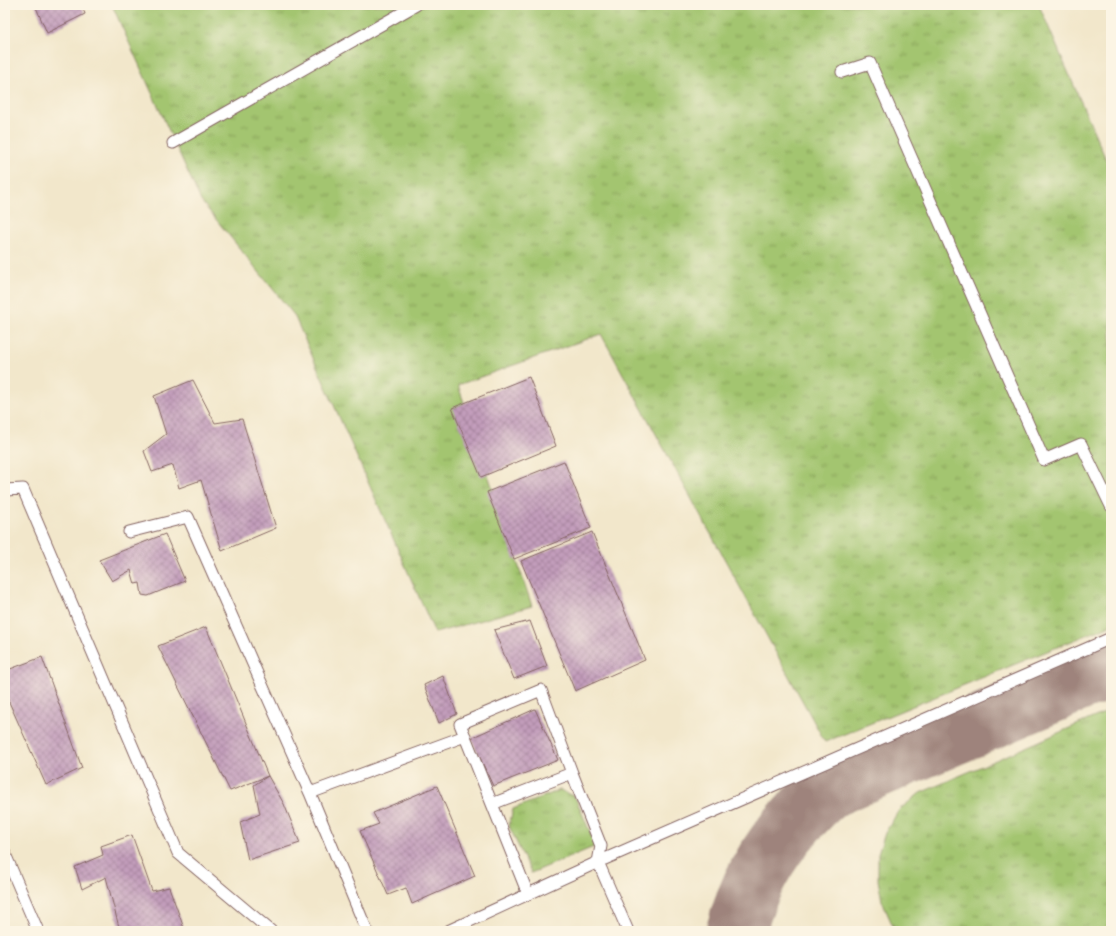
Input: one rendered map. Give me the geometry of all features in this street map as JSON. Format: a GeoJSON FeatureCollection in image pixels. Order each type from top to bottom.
{"type":"FeatureCollection","features":[{"type":"Feature","properties":{"kind":"lane"},"geometry":{"type":"LineString","coordinates":[[173,143],[416,5]]}},
{"type":"Feature","properties":{"kind":"lane"},"geometry":{"type":"LineString","coordinates":[[842,72],[870,63],[1044,460],[1081,444],[1111,506]]}},
{"type":"Feature","properties":{"kind":"lane"},"geometry":{"type":"LineString","coordinates":[[5,490],[23,489],[178,852],[262,927],[271,931]]}},
{"type":"Feature","properties":{"kind":"lane"},"geometry":{"type":"LineString","coordinates":[[129,532],[188,517],[310,793],[366,931]]}},
{"type":"Feature","properties":{"kind":"lane"},"geometry":{"type":"LineString","coordinates":[[448,931],[598,862],[1111,638]]}},
{"type":"Feature","properties":{"kind":"lane"},"geometry":{"type":"LineString","coordinates":[[528,894],[460,724],[541,690],[601,846],[598,862],[628,931]]}},
{"type":"Feature","properties":{"kind":"lane"},"geometry":{"type":"LineString","coordinates":[[310,793],[465,736]]}},
{"type":"Feature","properties":{"kind":"lane"},"geometry":{"type":"LineString","coordinates":[[492,804],[572,773]]}},
{"type":"Feature","properties":{"kind":"lane"},"geometry":{"type":"LineString","coordinates":[[5,854],[38,931]]}},
{"type":"Feature","properties":{"kind":"green space"},"geometry":{"type":"Polygon","coordinates":[[[112,5],[1039,5],[1111,171],[1111,625],[825,742],[601,334],[458,385],[532,606],[435,633],[294,315],[201,201],[112,5]]]}},
{"type":"Feature","properties":{"kind":"green space"},"geometry":{"type":"Polygon","coordinates":[[[1111,710],[1111,931],[895,931],[882,901],[878,880],[878,854],[885,833],[899,810],[920,793],[1111,710]]]}},
{"type":"Feature","properties":{"kind":"green space"},"geometry":{"type":"Polygon","coordinates":[[[560,790],[575,797],[596,846],[531,873],[509,826],[513,809],[560,790]]]}},
{"type":"Feature","properties":{"kind":"building"},"geometry":{"type":"Polygon","coordinates":[[[35,5],[82,5],[85,14],[47,33],[35,5]]]}},
{"type":"Feature","properties":{"kind":"building"},"geometry":{"type":"Polygon","coordinates":[[[529,377],[556,446],[481,477],[452,408],[529,377]]]}},
{"type":"Feature","properties":{"kind":"building"},"geometry":{"type":"Polygon","coordinates":[[[193,380],[215,423],[242,419],[276,528],[222,551],[201,480],[179,488],[173,465],[152,472],[144,451],[166,434],[154,396],[193,380]]]}},
{"type":"Feature","properties":{"kind":"building"},"geometry":{"type":"Polygon","coordinates":[[[564,461],[591,528],[514,559],[487,492],[564,461]]]}},
{"type":"Feature","properties":{"kind":"building"},"geometry":{"type":"Polygon","coordinates":[[[592,532],[645,660],[575,691],[521,561],[592,532]]]}},
{"type":"Feature","properties":{"kind":"building"},"geometry":{"type":"Polygon","coordinates":[[[165,534],[185,581],[148,596],[142,595],[140,583],[135,584],[131,570],[112,581],[99,560],[165,534]]]}},
{"type":"Feature","properties":{"kind":"building"},"geometry":{"type":"Polygon","coordinates":[[[530,621],[547,666],[514,679],[494,630],[530,621]]]}},
{"type":"Feature","properties":{"kind":"building"},"geometry":{"type":"Polygon","coordinates":[[[206,627],[268,776],[230,791],[158,646],[206,627]]]}},
{"type":"Feature","properties":{"kind":"building"},"geometry":{"type":"Polygon","coordinates":[[[42,657],[82,768],[46,785],[5,693],[5,671],[42,657]]]}},
{"type":"Feature","properties":{"kind":"building"},"geometry":{"type":"Polygon","coordinates":[[[443,676],[457,714],[439,723],[424,685],[443,676]]]}},
{"type":"Feature","properties":{"kind":"building"},"geometry":{"type":"Polygon","coordinates":[[[535,709],[558,760],[493,786],[471,738],[535,709]]]}},
{"type":"Feature","properties":{"kind":"building"},"geometry":{"type":"Polygon","coordinates":[[[268,776],[284,804],[300,843],[248,860],[240,822],[260,814],[254,785],[268,776]]]}},
{"type":"Feature","properties":{"kind":"building"},"geometry":{"type":"Polygon","coordinates":[[[437,786],[475,876],[412,904],[406,888],[388,895],[360,831],[379,824],[373,813],[437,786]]]}},
{"type":"Feature","properties":{"kind":"building"},"geometry":{"type":"Polygon","coordinates":[[[132,835],[152,891],[169,887],[185,931],[120,931],[106,877],[82,889],[75,867],[103,855],[101,846],[132,835]]]}},
{"type":"Feature","properties":{"kind":"taxiway"},"geometry":{"type":"LineString","coordinates":[[736,931],[746,899],[767,858],[797,819],[830,788],[1111,668]]}}]}
